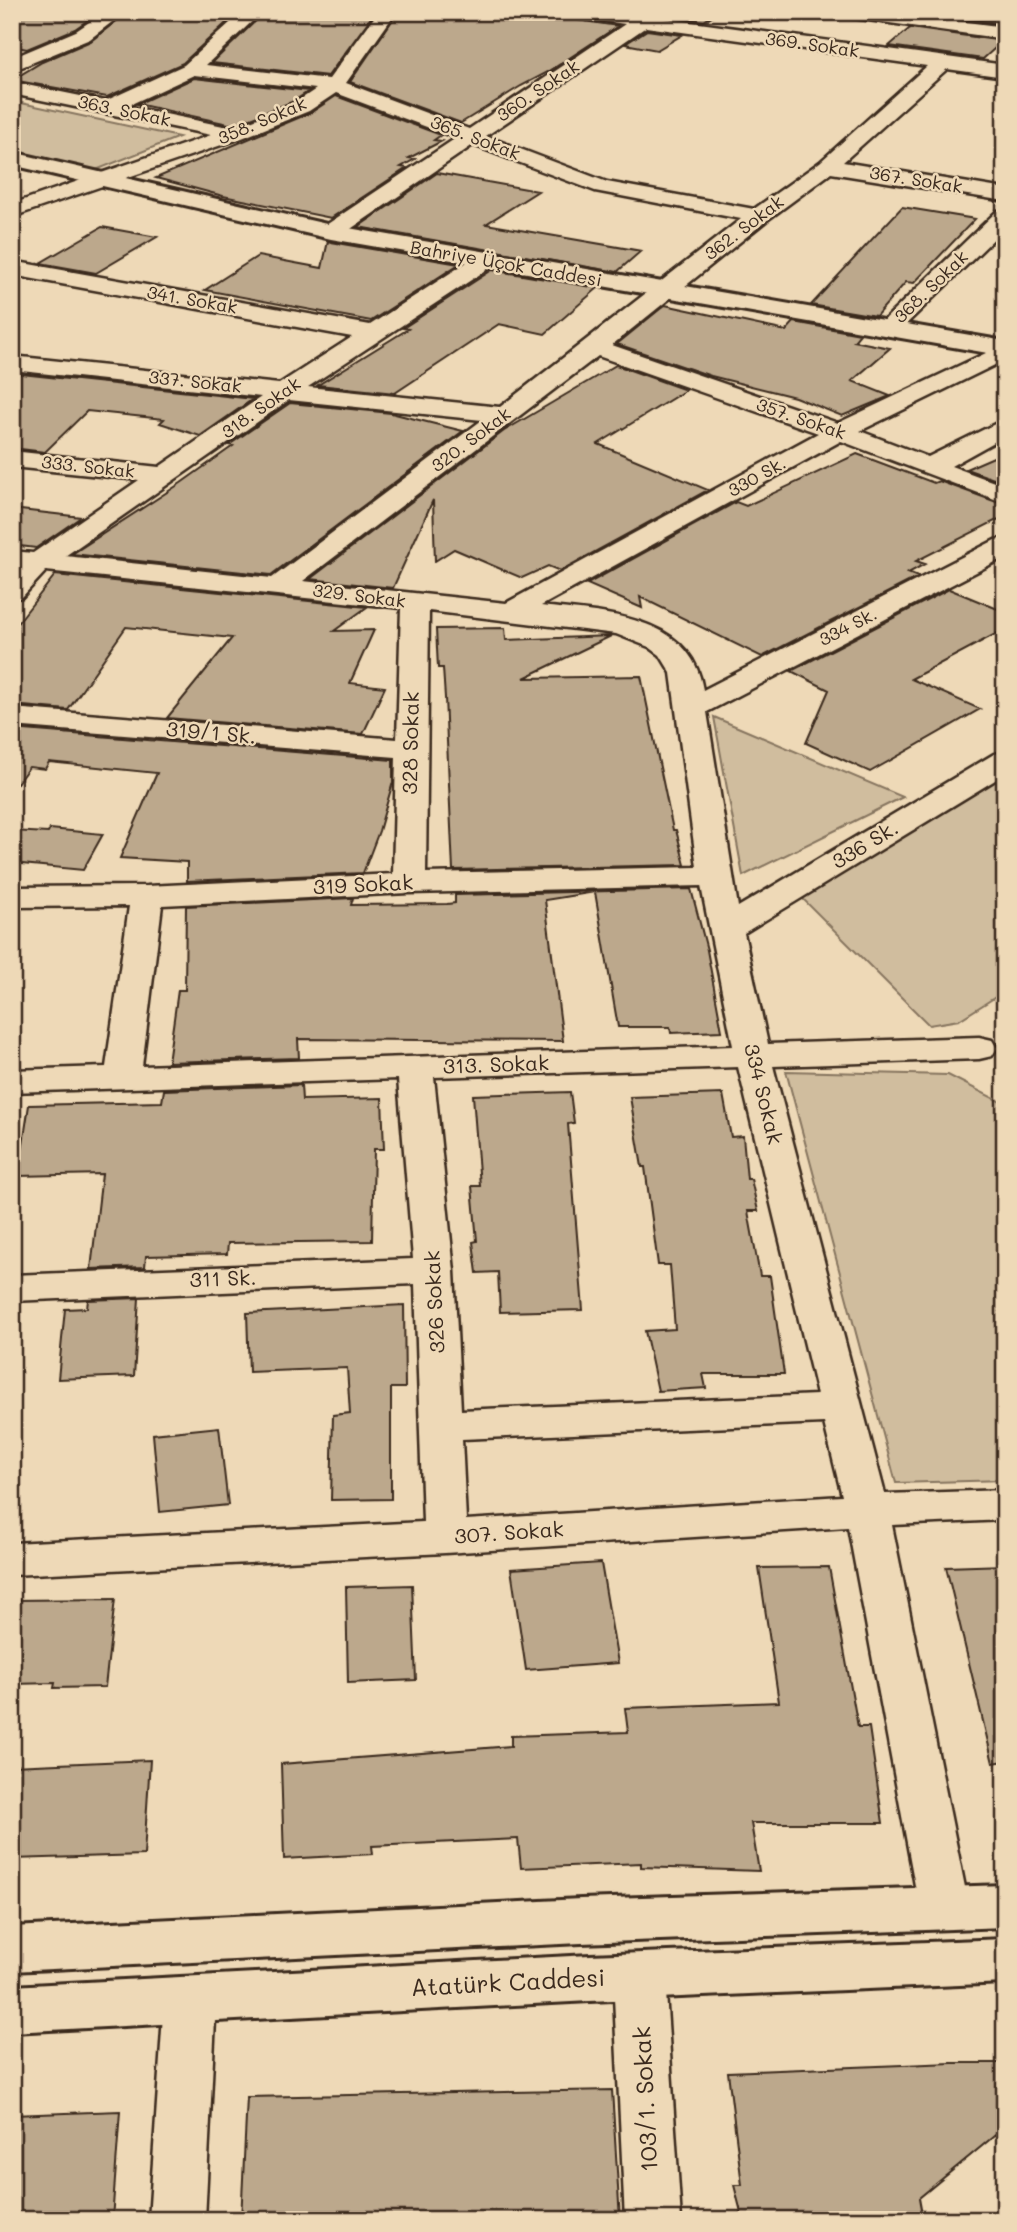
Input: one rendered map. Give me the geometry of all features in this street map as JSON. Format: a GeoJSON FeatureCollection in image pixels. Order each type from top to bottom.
{"type":"FeatureCollection","features":[{"type":"Feature","properties":{"kind":"street"},"geometry":{"type":"LineString","coordinates":[[12,65],[83,35],[116,12]]}},
{"type":"Feature","properties":{"kind":"street"},"geometry":{"type":"LineString","coordinates":[[109,107],[191,69],[253,12]]}},
{"type":"Feature","properties":{"kind":"street","name":"358. Sokak"},"geometry":{"type":"LineString","coordinates":[[12,211],[235,134],[302,107],[334,85],[387,12]]}},
{"type":"Feature","properties":{"kind":"street","name":"369. Sokak"},"geometry":{"type":"LineString","coordinates":[[577,12],[1005,71]]}},
{"type":"Feature","properties":{"kind":"street"},"geometry":{"type":"LineString","coordinates":[[846,12],[1005,33]]}},
{"type":"Feature","properties":{"kind":"street","name":"362. Sokak"},"geometry":{"type":"LineString","coordinates":[[663,291],[827,166],[985,12]]}},
{"type":"Feature","properties":{"kind":"street"},"geometry":{"type":"LineString","coordinates":[[734,35],[756,20]]}},
{"type":"Feature","properties":{"kind":"street","name":"360. Sokak"},"geometry":{"type":"LineString","coordinates":[[331,232],[641,22]]}},
{"type":"Feature","properties":{"kind":"street","name":"365. Sokak"},"geometry":{"type":"LineString","coordinates":[[191,69],[334,85],[602,187],[758,216]]}},
{"type":"Feature","properties":{"kind":"street","name":"363. Sokak"},"geometry":{"type":"LineString","coordinates":[[12,88],[235,134]]}},
{"type":"Feature","properties":{"kind":"street","name":"Bahriye Üçok Caddesi"},"geometry":{"type":"LineString","coordinates":[[12,158],[331,232],[1005,350]]}},
{"type":"Feature","properties":{"kind":"street","name":"367. Sokak"},"geometry":{"type":"LineString","coordinates":[[827,166],[1005,195]]}},
{"type":"Feature","properties":{"kind":"street","name":"368. Sokak"},"geometry":{"type":"LineString","coordinates":[[888,329],[1005,216]]}},
{"type":"Feature","properties":{"kind":"street","name":"318. Sokak"},"geometry":{"type":"LineString","coordinates":[[12,591],[26,560],[165,475],[285,391],[486,260]]}},
{"type":"Feature","properties":{"kind":"street","name":"341. Sokak"},"geometry":{"type":"LineString","coordinates":[[12,268],[372,333]]}},
{"type":"Feature","properties":{"kind":"street","name":"320. Sokak"},"geometry":{"type":"LineString","coordinates":[[278,587],[594,347],[663,291]]}},
{"type":"Feature","properties":{"kind":"street","name":"357. Sokak"},"geometry":{"type":"LineString","coordinates":[[594,347],[839,432],[1005,495]]}},
{"type":"Feature","properties":{"kind":"street","name":"330 Sk."},"geometry":{"type":"LineString","coordinates":[[512,611],[839,432],[1005,350]]}},
{"type":"Feature","properties":{"kind":"street","name":"337. Sokak"},"geometry":{"type":"LineString","coordinates":[[12,363],[504,415]]}},
{"type":"Feature","properties":{"kind":"street"},"geometry":{"type":"LineString","coordinates":[[932,466],[1005,426]]}},
{"type":"Feature","properties":{"kind":"street","name":"333. Sokak"},"geometry":{"type":"LineString","coordinates":[[12,460],[165,475]]}},
{"type":"Feature","properties":{"kind":"street","name":"334 Sk."},"geometry":{"type":"LineString","coordinates":[[691,708],[1005,546]]}},
{"type":"Feature","properties":{"kind":"street","name":"329. Sokak"},"geometry":{"type":"LineString","coordinates":[[26,560],[590,620],[650,635],[671,647],[687,673]]}},
{"type":"Feature","properties":{"kind":"street","name":"328 Sokak"},"geometry":{"type":"LineString","coordinates":[[409,883],[415,603]]}},
{"type":"Feature","properties":{"kind":"street","name":"334 Sokak"},"geometry":{"type":"LineString","coordinates":[[687,673],[715,876],[726,929],[753,1056],[867,1510],[944,1907]]}},
{"type":"Feature","properties":{"kind":"street","name":"319/1 Sk."},"geometry":{"type":"LineString","coordinates":[[12,716],[410,748]]}},
{"type":"Feature","properties":{"kind":"street","name":"336 Sk."},"geometry":{"type":"LineString","coordinates":[[726,929],[1001,767]]}},
{"type":"Feature","properties":{"kind":"street","name":"319 Sokak"},"geometry":{"type":"LineString","coordinates":[[12,897],[147,896],[409,883],[715,876]]}},
{"type":"Feature","properties":{"kind":"street"},"geometry":{"type":"LineString","coordinates":[[122,1078],[147,896]]}},
{"type":"Feature","properties":{"kind":"street","name":"313. Sokak"},"geometry":{"type":"LineString","coordinates":[[12,1081],[996,1047]]}},
{"type":"Feature","properties":{"kind":"street","name":"326 Sokak"},"geometry":{"type":"LineString","coordinates":[[415,1068],[435,1271],[445,1537]]}},
{"type":"Feature","properties":{"kind":"street","name":"311 Sk."},"geometry":{"type":"LineString","coordinates":[[12,1288],[435,1271]]}},
{"type":"Feature","properties":{"kind":"street"},"geometry":{"type":"LineString","coordinates":[[440,1425],[842,1408]]}},
{"type":"Feature","properties":{"kind":"street","name":"307. Sokak"},"geometry":{"type":"LineString","coordinates":[[12,1559],[445,1537],[867,1510],[1005,1505]]}},
{"type":"Feature","properties":{"kind":"street"},"geometry":{"type":"LineString","coordinates":[[12,1949],[581,1921],[1005,1906]]}},
{"type":"Feature","properties":{"kind":"street","name":"Atatürk Caddesi"},"geometry":{"type":"LineString","coordinates":[[12,2010],[1005,1961]]}},
{"type":"Feature","properties":{"kind":"street","name":"103/1. Sokak"},"geometry":{"type":"LineString","coordinates":[[639,1977],[653,2220]]}},
{"type":"Feature","properties":{"kind":"street"},"geometry":{"type":"LineString","coordinates":[[177,2220],[190,2000]]}},
{"type":"Feature","properties":{"kind":"shaded area"},"geometry":{"type":"Polygon","coordinates":[[[12,101],[179,137],[96,170],[12,151],[12,101]]]}},
{"type":"Feature","properties":{"kind":"shaded area"},"geometry":{"type":"Polygon","coordinates":[[[714,717],[903,797],[743,876],[714,717]]]}},
{"type":"Feature","properties":{"kind":"shaded area"},"geometry":{"type":"Polygon","coordinates":[[[992,776],[1005,781],[1005,991],[959,1020],[929,1025],[800,896],[992,776]]]}},
{"type":"Feature","properties":{"kind":"shaded area"},"geometry":{"type":"Polygon","coordinates":[[[786,1071],[948,1075],[1005,1104],[1005,1480],[896,1483],[786,1071]]]}},
{"type":"Feature","properties":{"kind":"building"},"geometry":{"type":"Polygon","coordinates":[[[99,12],[75,29],[27,49],[12,46],[12,14],[99,12]]]}},
{"type":"Feature","properties":{"kind":"building"},"geometry":{"type":"Polygon","coordinates":[[[128,12],[238,12],[183,63],[107,97],[12,80],[42,62],[91,41],[128,12]]]}},
{"type":"Feature","properties":{"kind":"building"},"geometry":{"type":"Polygon","coordinates":[[[265,12],[375,12],[328,76],[212,63],[265,12]]]}},
{"type":"Feature","properties":{"kind":"building"},"geometry":{"type":"Polygon","coordinates":[[[398,12],[565,12],[577,20],[618,26],[548,72],[461,123],[350,82],[398,12]]]}},
{"type":"Feature","properties":{"kind":"building"},"geometry":{"type":"Polygon","coordinates":[[[640,12],[718,12],[704,21],[640,12]]]}},
{"type":"Feature","properties":{"kind":"building"},"geometry":{"type":"Polygon","coordinates":[[[1005,12],[1005,24],[927,14],[1005,12]]]}},
{"type":"Feature","properties":{"kind":"building"},"geometry":{"type":"Polygon","coordinates":[[[910,28],[1003,41],[983,59],[889,46],[910,28]]]}},
{"type":"Feature","properties":{"kind":"building"},"geometry":{"type":"Polygon","coordinates":[[[647,30],[682,35],[657,50],[625,44],[647,30]]]}},
{"type":"Feature","properties":{"kind":"building"},"geometry":{"type":"Polygon","coordinates":[[[194,78],[309,91],[294,101],[233,125],[137,104],[194,78]]]}},
{"type":"Feature","properties":{"kind":"building"},"geometry":{"type":"Polygon","coordinates":[[[336,96],[441,135],[434,140],[442,141],[409,158],[415,159],[401,167],[407,168],[331,218],[223,196],[156,178],[310,113],[336,96]]]}},
{"type":"Feature","properties":{"kind":"building"},"geometry":{"type":"Polygon","coordinates":[[[437,173],[538,191],[486,224],[641,251],[617,272],[358,227],[437,173]]]}},
{"type":"Feature","properties":{"kind":"building"},"geometry":{"type":"Polygon","coordinates":[[[902,207],[975,219],[914,283],[906,282],[876,316],[811,305],[902,207]]]}},
{"type":"Feature","properties":{"kind":"building"},"geometry":{"type":"Polygon","coordinates":[[[102,227],[157,237],[96,273],[40,263],[102,227]]]}},
{"type":"Feature","properties":{"kind":"building"},"geometry":{"type":"Polygon","coordinates":[[[328,241],[459,264],[371,321],[205,290],[258,256],[322,268],[328,241]]]}},
{"type":"Feature","properties":{"kind":"building"},"geometry":{"type":"Polygon","coordinates":[[[492,270],[598,288],[545,334],[499,324],[395,393],[318,385],[408,329],[403,328],[492,270]]]}},
{"type":"Feature","properties":{"kind":"building"},"geometry":{"type":"Polygon","coordinates":[[[665,305],[786,331],[794,322],[860,334],[854,341],[890,348],[852,381],[890,396],[842,416],[795,397],[711,376],[617,344],[665,305]]]}},
{"type":"Feature","properties":{"kind":"building"},"geometry":{"type":"Polygon","coordinates":[[[616,365],[686,390],[598,444],[708,490],[560,571],[548,566],[522,578],[454,549],[435,561],[433,500],[393,588],[310,579],[504,431],[616,365]]]}},
{"type":"Feature","properties":{"kind":"building"},"geometry":{"type":"Polygon","coordinates":[[[12,373],[253,399],[200,436],[160,423],[164,419],[87,411],[45,452],[12,448],[12,373]]]}},
{"type":"Feature","properties":{"kind":"building"},"geometry":{"type":"Polygon","coordinates":[[[290,403],[391,413],[463,431],[271,575],[72,554],[181,483],[233,446],[229,445],[290,403]]]}},
{"type":"Feature","properties":{"kind":"building"},"geometry":{"type":"Polygon","coordinates":[[[1005,452],[1005,483],[966,469],[1005,452]]]}},
{"type":"Feature","properties":{"kind":"building"},"geometry":{"type":"Polygon","coordinates":[[[857,454],[934,483],[939,481],[1005,505],[1005,516],[916,561],[925,564],[908,573],[918,577],[762,657],[640,597],[642,608],[587,584],[736,502],[746,506],[857,454]]]}},
{"type":"Feature","properties":{"kind":"building"},"geometry":{"type":"Polygon","coordinates":[[[12,509],[81,517],[36,548],[12,545],[12,509]]]}},
{"type":"Feature","properties":{"kind":"building"},"geometry":{"type":"Polygon","coordinates":[[[55,575],[367,607],[334,631],[374,630],[350,683],[385,687],[363,734],[167,718],[232,638],[126,627],[68,710],[12,705],[12,630],[55,575]]]}},
{"type":"Feature","properties":{"kind":"building"},"geometry":{"type":"Polygon","coordinates":[[[949,589],[1005,612],[1005,629],[911,679],[980,709],[870,772],[806,743],[829,690],[791,671],[949,589]]]}},
{"type":"Feature","properties":{"kind":"building"},"geometry":{"type":"Polygon","coordinates":[[[505,628],[506,640],[611,636],[524,678],[641,676],[673,830],[676,830],[685,865],[453,870],[443,668],[438,668],[436,629],[505,628]]]}},
{"type":"Feature","properties":{"kind":"building"},"geometry":{"type":"Polygon","coordinates":[[[12,729],[393,760],[393,782],[363,873],[187,881],[187,862],[120,858],[157,773],[49,762],[45,769],[29,767],[12,790],[12,729]]]}},
{"type":"Feature","properties":{"kind":"building"},"geometry":{"type":"Polygon","coordinates":[[[50,829],[103,834],[83,870],[12,863],[12,831],[48,833],[50,829]]]}},
{"type":"Feature","properties":{"kind":"building"},"geometry":{"type":"Polygon","coordinates":[[[691,889],[707,950],[722,1031],[671,1033],[670,1027],[618,1027],[595,892],[545,900],[563,1041],[298,1039],[299,1058],[168,1062],[178,990],[185,990],[186,906],[353,898],[351,905],[447,904],[455,903],[455,895],[691,889]]]}},
{"type":"Feature","properties":{"kind":"building"},"geometry":{"type":"Polygon","coordinates":[[[301,1085],[302,1100],[382,1098],[384,1149],[374,1149],[372,1241],[228,1243],[227,1254],[146,1256],[145,1267],[91,1269],[102,1174],[18,1176],[29,1105],[162,1102],[164,1090],[301,1085]]]}},
{"type":"Feature","properties":{"kind":"building"},"geometry":{"type":"Polygon","coordinates":[[[570,1092],[574,1123],[568,1124],[583,1310],[500,1312],[498,1272],[477,1273],[473,1242],[477,1241],[472,1186],[480,1186],[473,1095],[570,1092]]]}},
{"type":"Feature","properties":{"kind":"building"},"geometry":{"type":"Polygon","coordinates":[[[723,1094],[731,1137],[743,1136],[747,1179],[751,1179],[758,1211],[748,1211],[760,1276],[770,1276],[784,1374],[703,1374],[706,1388],[658,1391],[645,1331],[675,1329],[670,1265],[658,1265],[645,1167],[642,1167],[630,1097],[723,1094]]]}},
{"type":"Feature","properties":{"kind":"building"},"geometry":{"type":"Polygon","coordinates":[[[139,1298],[134,1376],[58,1379],[65,1309],[87,1308],[88,1300],[139,1298]]]}},
{"type":"Feature","properties":{"kind":"building"},"geometry":{"type":"Polygon","coordinates":[[[404,1305],[405,1388],[391,1388],[391,1499],[331,1500],[333,1415],[350,1413],[347,1368],[249,1372],[247,1313],[404,1305]]]}},
{"type":"Feature","properties":{"kind":"building"},"geometry":{"type":"Polygon","coordinates":[[[219,1427],[228,1505],[160,1512],[153,1434],[219,1427]]]}},
{"type":"Feature","properties":{"kind":"building"},"geometry":{"type":"Polygon","coordinates":[[[601,1563],[618,1663],[526,1670],[511,1569],[601,1563]]]}},
{"type":"Feature","properties":{"kind":"building"},"geometry":{"type":"Polygon","coordinates":[[[1005,1565],[1005,1761],[993,1763],[946,1567],[1005,1565]]]}},
{"type":"Feature","properties":{"kind":"building"},"geometry":{"type":"Polygon","coordinates":[[[829,1567],[858,1727],[869,1727],[883,1823],[751,1823],[759,1871],[641,1867],[641,1863],[521,1868],[518,1839],[372,1846],[373,1854],[284,1859],[281,1764],[511,1746],[511,1736],[628,1732],[625,1708],[779,1702],[759,1568],[829,1567]]]}},
{"type":"Feature","properties":{"kind":"building"},"geometry":{"type":"Polygon","coordinates":[[[412,1585],[416,1680],[348,1683],[346,1587],[412,1585]]]}},
{"type":"Feature","properties":{"kind":"building"},"geometry":{"type":"Polygon","coordinates":[[[115,1599],[105,1687],[54,1688],[55,1683],[12,1684],[12,1600],[115,1599]]]}},
{"type":"Feature","properties":{"kind":"building"},"geometry":{"type":"Polygon","coordinates":[[[150,1760],[144,1855],[12,1859],[12,1766],[150,1760]]]}},
{"type":"Feature","properties":{"kind":"building"},"geometry":{"type":"Polygon","coordinates":[[[1005,2063],[1005,2127],[919,2198],[923,2220],[743,2220],[734,2185],[742,2185],[728,2072],[1005,2063]]]}},
{"type":"Feature","properties":{"kind":"building"},"geometry":{"type":"Polygon","coordinates":[[[612,2090],[620,2220],[241,2220],[247,2097],[612,2090]]]}},
{"type":"Feature","properties":{"kind":"building"},"geometry":{"type":"Polygon","coordinates":[[[120,2111],[112,2220],[12,2220],[12,2115],[120,2111]]]}}]}
